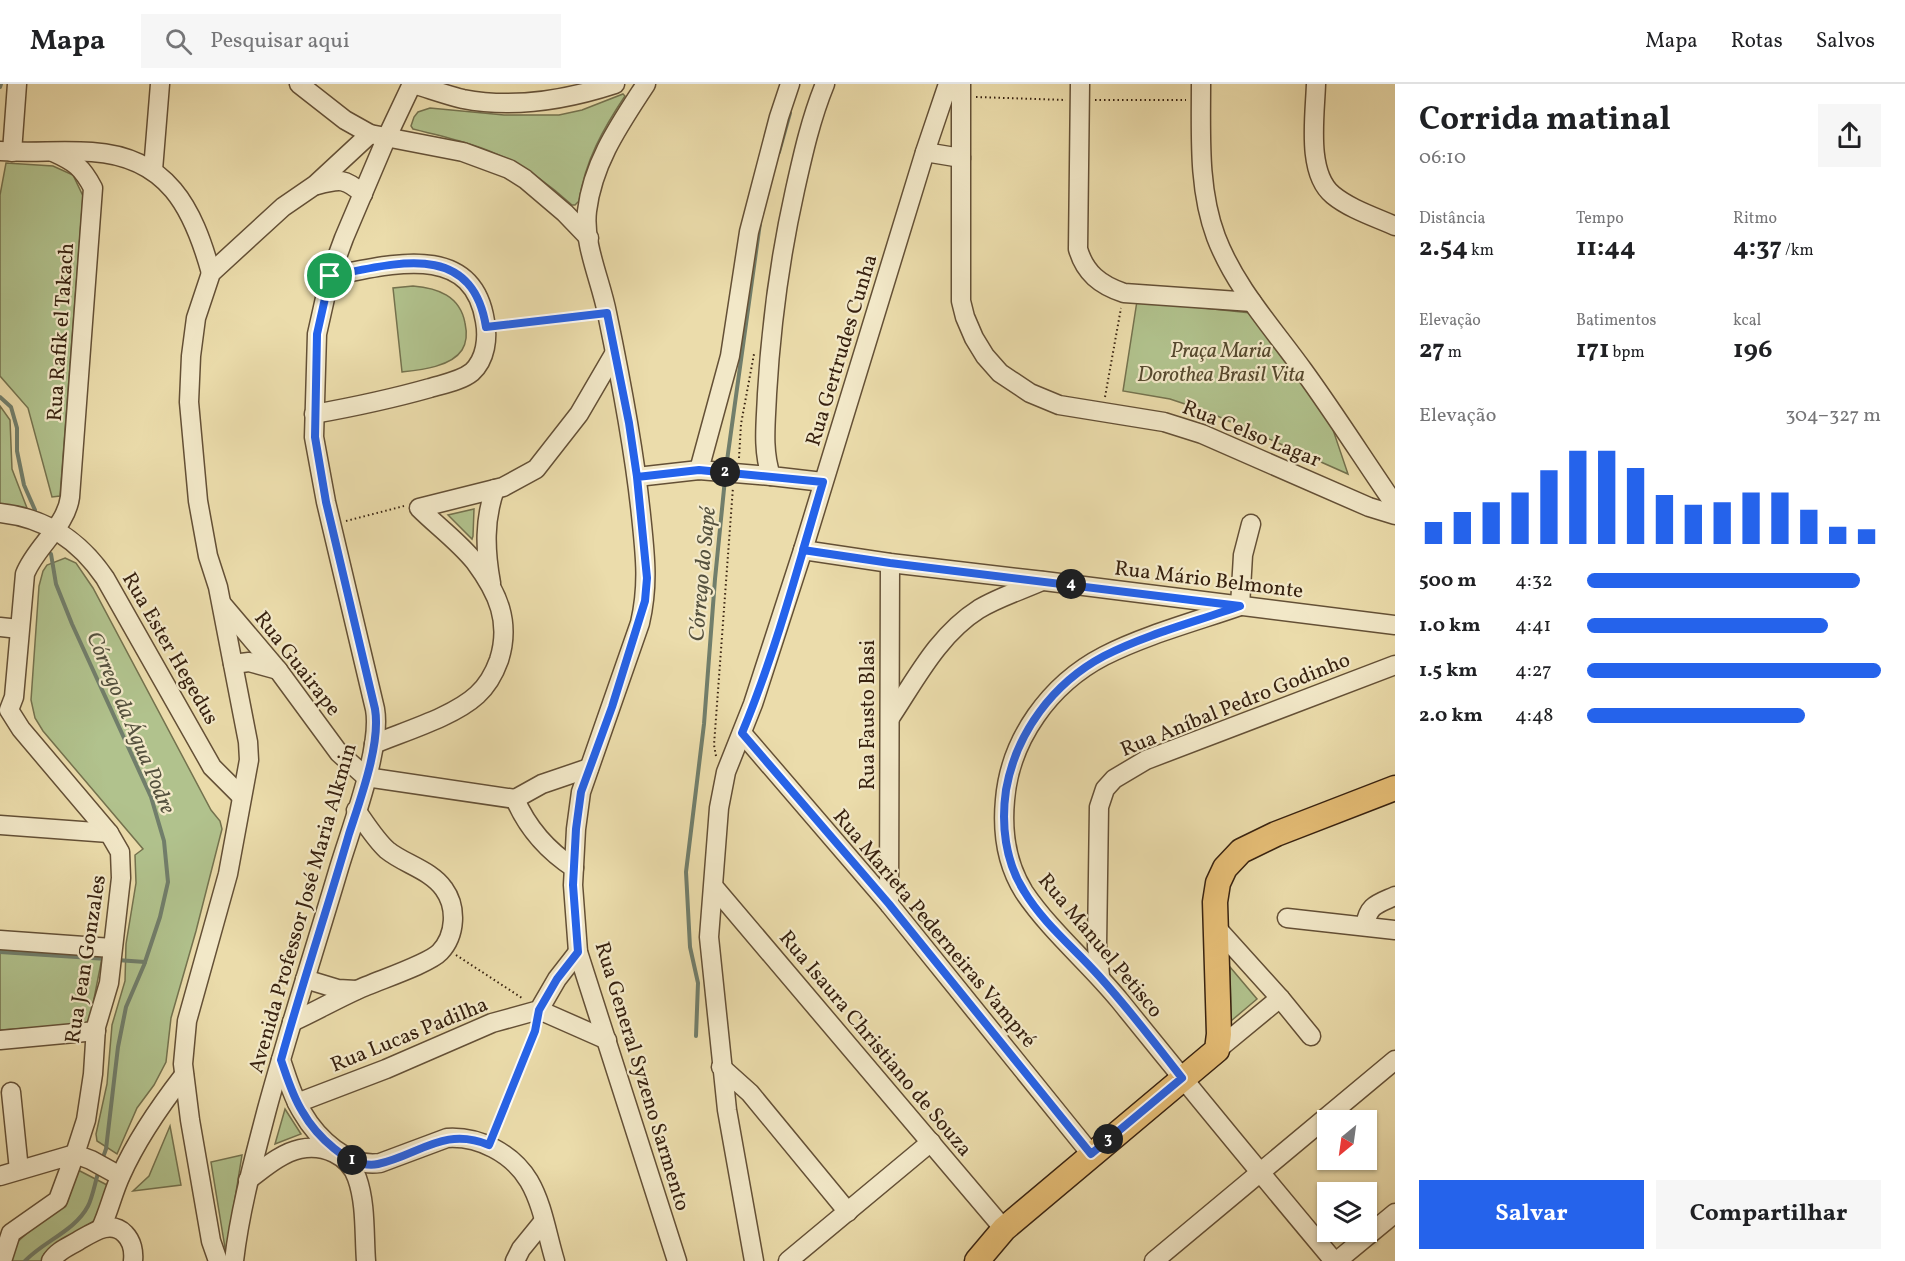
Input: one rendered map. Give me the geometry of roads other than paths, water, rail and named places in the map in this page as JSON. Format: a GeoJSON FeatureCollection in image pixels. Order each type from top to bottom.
{"type":"FeatureCollection","features":[{"type":"Feature","properties":{"kind":"main road"},"geometry":{"type":"LineString","coordinates":[[977,1261],[1004,1229],[1217,1050],[1215,902],[1218,883],[1225,868],[1241,851],[1276,834],[1395,788]]}},
{"type":"Feature","properties":{"kind":"street"},"geometry":{"type":"LineString","coordinates":[[17,84],[5,151],[102,154],[129,160],[153,170],[168,183],[183,203],[203,244],[211,273]]}},
{"type":"Feature","properties":{"kind":"street"},"geometry":{"type":"LineString","coordinates":[[153,170],[160,84]]}},
{"type":"Feature","properties":{"kind":"street"},"geometry":{"type":"LineString","coordinates":[[299,84],[345,120],[378,137],[463,153],[509,169],[525,179],[565,213],[589,238]]}},
{"type":"Feature","properties":{"kind":"street"},"geometry":{"type":"LineString","coordinates":[[413,84],[464,99],[546,102],[615,84]]}},
{"type":"Feature","properties":{"kind":"street","name":"Avenida Professor José Maria Alkmin"},"geometry":{"type":"LineString","coordinates":[[234,1261],[248,1180],[374,744],[376,720],[323,488],[315,437],[317,334],[330,276],[363,194],[378,137],[413,84]]}},
{"type":"Feature","properties":{"kind":"street","name":"Rua General Syzeno Sarmento"},"geometry":{"type":"LineString","coordinates":[[646,84],[618,126],[597,171],[590,193],[587,214],[589,238],[629,423],[647,578],[645,601],[612,707],[581,792],[573,885],[578,952],[677,1261]]}},
{"type":"Feature","properties":{"kind":"street"},"geometry":{"type":"LineString","coordinates":[[705,470],[730,356],[749,232],[790,84]]}},
{"type":"Feature","properties":{"kind":"street"},"geometry":{"type":"LineString","coordinates":[[771,476],[767,464],[765,439],[770,340],[781,258],[803,154],[825,84]]}},
{"type":"Feature","properties":{"kind":"street","name":"Rua Gertrudes Cunha"},"geometry":{"type":"LineString","coordinates":[[754,1261],[721,1067],[709,937],[721,766],[742,733],[753,704],[948,84]]}},
{"type":"Feature","properties":{"kind":"street","name":"Rua Celso Lagar"},"geometry":{"type":"LineString","coordinates":[[961,84],[961,300],[974,338],[985,356],[1000,372],[1030,393],[1059,405],[1164,422],[1202,434],[1369,507],[1395,515]]}},
{"type":"Feature","properties":{"kind":"street"},"geometry":{"type":"LineString","coordinates":[[1080,84],[1078,249],[1082,261],[1096,280],[1124,293],[1252,302]]}},
{"type":"Feature","properties":{"kind":"street"},"geometry":{"type":"LineString","coordinates":[[1201,84],[1202,168],[1206,203],[1215,236],[1224,256],[1252,302],[1304,371],[1395,505]]}},
{"type":"Feature","properties":{"kind":"street"},"geometry":{"type":"LineString","coordinates":[[1316,84],[1315,159],[1324,187],[1334,196],[1395,226]]}},
{"type":"Feature","properties":{"kind":"street"},"geometry":{"type":"LineString","coordinates":[[219,1261],[211,1241],[183,1064],[187,1020],[228,874],[249,760],[248,742],[221,603],[208,556],[198,501],[189,402],[191,356],[196,318],[211,273],[283,207],[378,137]]}},
{"type":"Feature","properties":{"kind":"street","name":"Rua Rafik el Takach"},"geometry":{"type":"LineString","coordinates":[[54,152],[84,171],[93,188],[70,497],[66,513],[54,530]]}},
{"type":"Feature","properties":{"kind":"street"},"geometry":{"type":"LineString","coordinates":[[926,152],[961,158]]}},
{"type":"Feature","properties":{"kind":"street"},"geometry":{"type":"LineString","coordinates":[[315,185],[338,180],[345,181],[363,194]]}},
{"type":"Feature","properties":{"kind":"street"},"geometry":{"type":"LineString","coordinates":[[314,414],[398,397],[452,382],[479,364],[484,351],[486,327],[475,291],[466,281],[442,266],[428,263],[408,264],[330,276]]}},
{"type":"Feature","properties":{"kind":"street"},"geometry":{"type":"LineString","coordinates":[[374,744],[462,705],[476,695],[494,673],[503,646],[504,625],[491,588],[474,561],[419,508],[503,487],[536,469],[579,414],[614,354]]}},
{"type":"Feature","properties":{"kind":"street"},"geometry":{"type":"LineString","coordinates":[[637,477],[705,470],[823,482]]}},
{"type":"Feature","properties":{"kind":"street"},"geometry":{"type":"LineString","coordinates":[[491,588],[486,544],[488,509],[495,489]]}},
{"type":"Feature","properties":{"kind":"street","name":"Rua Ester Hegedus"},"geometry":{"type":"LineString","coordinates":[[0,513],[33,518],[85,551],[105,578],[213,767],[241,796]]}},
{"type":"Feature","properties":{"kind":"street"},"geometry":{"type":"LineString","coordinates":[[1240,606],[1243,555],[1251,524]]}},
{"type":"Feature","properties":{"kind":"street","name":"Rua Jean Gonzales"},"geometry":{"type":"LineString","coordinates":[[2,1261],[11,1233],[58,1200],[83,1157],[96,1031],[109,983],[122,861],[120,852],[109,833],[4,710],[14,697],[25,574],[33,556],[54,530]]}},
{"type":"Feature","properties":{"kind":"street","name":"Rua Mário Belmonte"},"geometry":{"type":"LineString","coordinates":[[803,550],[890,563],[1044,580],[1395,625]]}},
{"type":"Feature","properties":{"kind":"street","name":"Rua Fausto Blasi"},"geometry":{"type":"LineString","coordinates":[[889,904],[890,563]]}},
{"type":"Feature","properties":{"kind":"street"},"geometry":{"type":"LineString","coordinates":[[890,718],[935,649],[952,630],[981,608],[1044,580]]}},
{"type":"Feature","properties":{"kind":"street","name":"Rua Guairape"},"geometry":{"type":"LineString","coordinates":[[221,603],[278,670],[339,753],[366,777]]}},
{"type":"Feature","properties":{"kind":"street","name":"Rua Manuel Petisco"},"geometry":{"type":"LineString","coordinates":[[1240,606],[1104,656],[1086,667],[1049,698],[1031,724],[1014,760],[1008,782],[1004,813],[1006,844],[1014,871],[1024,892],[1053,927],[1100,976],[1260,1173],[1336,1261]]}},
{"type":"Feature","properties":{"kind":"street"},"geometry":{"type":"LineString","coordinates":[[0,627],[19,629]]}},
{"type":"Feature","properties":{"kind":"street"},"geometry":{"type":"LineString","coordinates":[[233,664],[249,662],[278,670]]}},
{"type":"Feature","properties":{"kind":"street","name":"Rua Aníbal Pedro Godinho"},"geometry":{"type":"LineString","coordinates":[[1100,976],[1097,946],[1098,815],[1105,789],[1114,779],[1146,760],[1395,665]]}},
{"type":"Feature","properties":{"kind":"street"},"geometry":{"type":"LineString","coordinates":[[376,720],[401,725],[422,724]]}},
{"type":"Feature","properties":{"kind":"street","name":"Rua Marieta Pederneiras Vampré"},"geometry":{"type":"LineString","coordinates":[[742,733],[889,904],[1091,1154]]}},
{"type":"Feature","properties":{"kind":"street"},"geometry":{"type":"LineString","coordinates":[[366,777],[515,799],[542,784],[589,768]]}},
{"type":"Feature","properties":{"kind":"street"},"geometry":{"type":"LineString","coordinates":[[515,799],[523,818],[543,842],[573,868]]}},
{"type":"Feature","properties":{"kind":"street"},"geometry":{"type":"LineString","coordinates":[[292,1022],[356,990],[432,958],[444,946],[453,928],[454,913],[443,887],[427,874],[388,850],[376,838],[356,810]]}},
{"type":"Feature","properties":{"kind":"street"},"geometry":{"type":"LineString","coordinates":[[0,825],[109,833]]}},
{"type":"Feature","properties":{"kind":"street"},"geometry":{"type":"LineString","coordinates":[[346,845],[388,850]]}},
{"type":"Feature","properties":{"kind":"street","name":"Rua Isaura Christiano de Souza"},"geometry":{"type":"LineString","coordinates":[[714,887],[1004,1229]]}},
{"type":"Feature","properties":{"kind":"street"},"geometry":{"type":"LineString","coordinates":[[1365,926],[1366,913],[1372,907],[1395,896]]}},
{"type":"Feature","properties":{"kind":"street"},"geometry":{"type":"LineString","coordinates":[[1287,918],[1395,930]]}},
{"type":"Feature","properties":{"kind":"street"},"geometry":{"type":"LineString","coordinates":[[1215,926],[1311,1036]]}},
{"type":"Feature","properties":{"kind":"street"},"geometry":{"type":"LineString","coordinates":[[0,940],[111,957]]}},
{"type":"Feature","properties":{"kind":"street"},"geometry":{"type":"LineString","coordinates":[[578,952],[557,979],[539,1010],[607,1040]]}},
{"type":"Feature","properties":{"kind":"street"},"geometry":{"type":"LineString","coordinates":[[305,979],[338,989],[356,990]]}},
{"type":"Feature","properties":{"kind":"street"},"geometry":{"type":"LineString","coordinates":[[1217,1050],[1280,998]]}},
{"type":"Feature","properties":{"kind":"street","name":"Rua Lucas Padilha"},"geometry":{"type":"LineString","coordinates":[[297,1103],[386,1069],[492,1023],[539,1010]]}},
{"type":"Feature","properties":{"kind":"street"},"geometry":{"type":"LineString","coordinates":[[0,1040],[96,1031]]}},
{"type":"Feature","properties":{"kind":"street"},"geometry":{"type":"LineString","coordinates":[[281,1060],[297,1103],[313,1127],[352,1167],[357,1178],[361,1192],[366,1261]]}},
{"type":"Feature","properties":{"kind":"street"},"geometry":{"type":"LineString","coordinates":[[1154,1261],[1395,1060]]}},
{"type":"Feature","properties":{"kind":"street"},"geometry":{"type":"LineString","coordinates":[[721,1067],[745,1088],[848,1212]]}},
{"type":"Feature","properties":{"kind":"street"},"geometry":{"type":"LineString","coordinates":[[101,1228],[116,1173],[184,1075]]}},
{"type":"Feature","properties":{"kind":"street"},"geometry":{"type":"LineString","coordinates":[[11,1092],[19,1170]]}},
{"type":"Feature","properties":{"kind":"street"},"geometry":{"type":"LineString","coordinates":[[727,1110],[745,1103],[759,1106]]}},
{"type":"Feature","properties":{"kind":"street"},"geometry":{"type":"LineString","coordinates":[[248,1180],[271,1163],[300,1149],[326,1150],[355,1161],[372,1164],[447,1138],[469,1139],[489,1145],[522,1172],[536,1197],[555,1261]]}},
{"type":"Feature","properties":{"kind":"street"},"geometry":{"type":"LineString","coordinates":[[788,1261],[931,1142]]}},
{"type":"Feature","properties":{"kind":"street"},"geometry":{"type":"LineString","coordinates":[[0,1176],[83,1157],[116,1173]]}},
{"type":"Feature","properties":{"kind":"street"},"geometry":{"type":"LineString","coordinates":[[1336,1261],[1395,1213]]}},
{"type":"Feature","properties":{"kind":"street"},"geometry":{"type":"LineString","coordinates":[[515,1261],[520,1249],[543,1222]]}},
{"type":"Feature","properties":{"kind":"street"},"geometry":{"type":"LineString","coordinates":[[51,1261],[61,1251],[101,1228],[115,1227],[129,1239],[133,1261]]}},
{"type":"Feature","properties":{"kind":"waterway","name":"Córrego do Sapé"},"geometry":{"type":"LineString","coordinates":[[779,152],[790,113]]}},
{"type":"Feature","properties":{"kind":"waterway","name":"Córrego do Sapé"},"geometry":{"type":"LineString","coordinates":[[726,468],[760,223]]}},
{"type":"Feature","properties":{"kind":"waterway","name":"Córrego da Água Podre"},"geometry":{"type":"LineString","coordinates":[[0,397],[11,407],[17,428],[17,451],[24,485],[35,510]]}},
{"type":"Feature","properties":{"kind":"waterway","name":"Córrego do Sapé"},"geometry":{"type":"LineString","coordinates":[[696,1036],[698,983],[690,947],[686,872],[704,724],[725,479]]}},
{"type":"Feature","properties":{"kind":"waterway","name":"Córrego da Água Podre"},"geometry":{"type":"LineString","coordinates":[[51,554],[56,584],[72,624],[151,797],[164,841],[168,882],[160,917],[144,965],[126,1007],[118,1047],[106,1149],[102,1160]]}},
{"type":"Feature","properties":{"kind":"waterway"},"geometry":{"type":"LineString","coordinates":[[0,952],[107,959]]}},
{"type":"Feature","properties":{"kind":"waterway"},"geometry":{"type":"LineString","coordinates":[[117,960],[145,962]]}},
{"type":"Feature","properties":{"kind":"waterway","name":"Córrego da Água Podre"},"geometry":{"type":"LineString","coordinates":[[25,1261],[82,1215],[90,1202],[99,1170]]}},
{"type":"Feature","properties":{"kind":"park label","name":"Praça Maria Dorothea Brasil Vita"},"geometry":{"type":"Point","coordinates":[1221,362]}}]}
